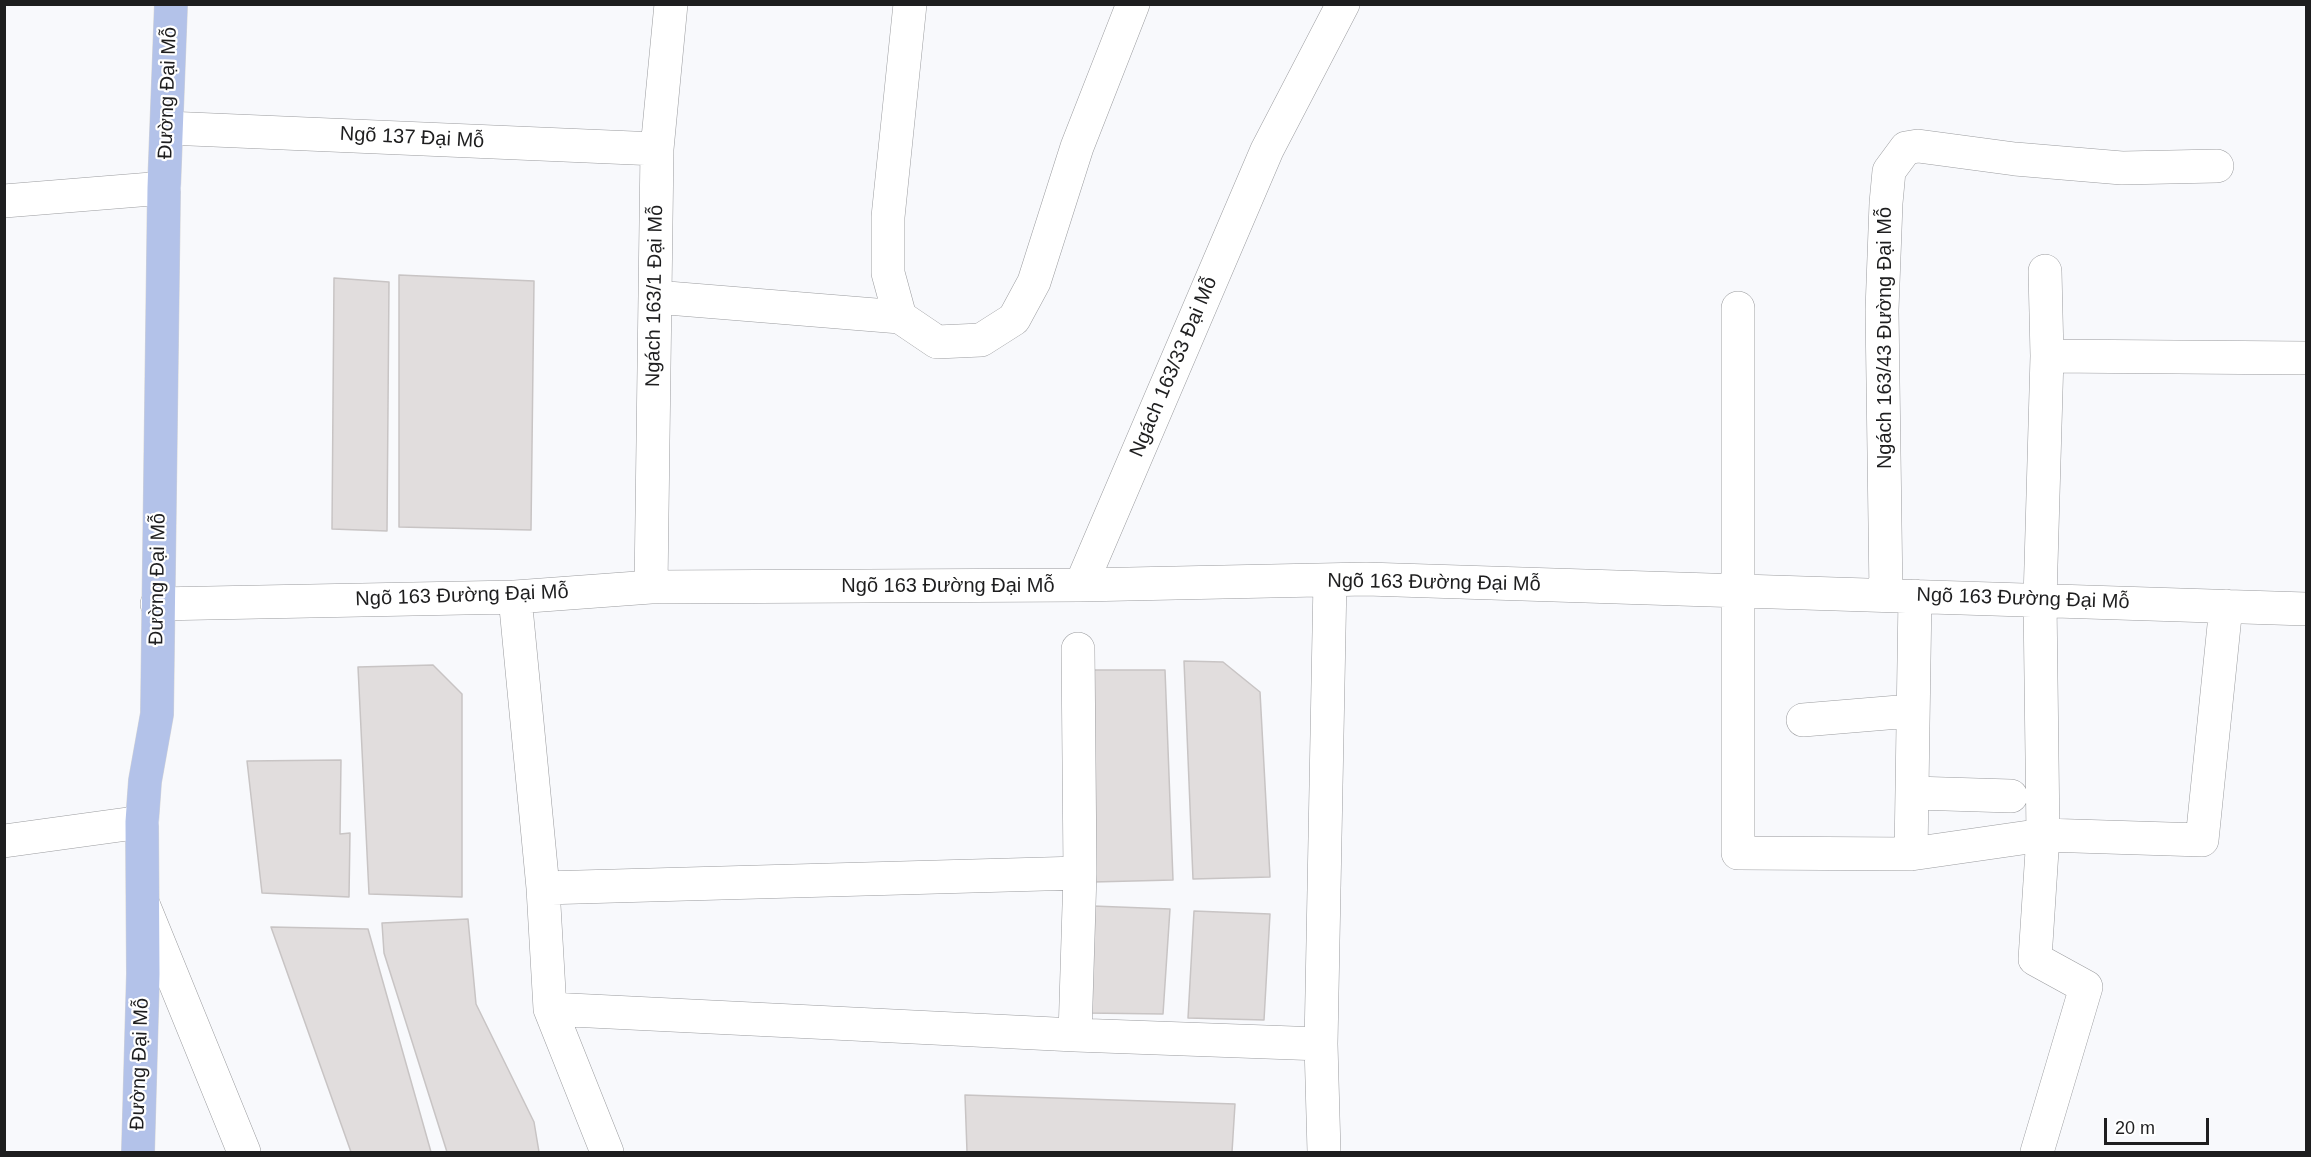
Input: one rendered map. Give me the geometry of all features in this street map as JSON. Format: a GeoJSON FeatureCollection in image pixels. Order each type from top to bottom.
{"type":"FeatureCollection","features":[{"type":"Feature","properties":{"kind":"main road","name":"Đường Đại Mỗ"},"geometry":{"type":"LineString","coordinates":[[138,1152],[143,904],[142,822],[145,781],[157,714],[164,188],[171,4]]}},
{"type":"Feature","properties":{"kind":"street","name":"Ngách 163/1 Đại Mỗ"},"geometry":{"type":"LineString","coordinates":[[651,587],[657,149],[671,4]]}},
{"type":"Feature","properties":{"kind":"street"},"geometry":{"type":"LineString","coordinates":[[900,317],[888,273],[888,217],[910,4]]}},
{"type":"Feature","properties":{"kind":"street"},"geometry":{"type":"LineString","coordinates":[[655,297],[900,317],[937,342],[981,340],[1014,319],[1034,282],[1077,147],[1133,4]]}},
{"type":"Feature","properties":{"kind":"street","name":"Ngách 163/33 Đại Mỗ"},"geometry":{"type":"LineString","coordinates":[[1081,585],[1266,150],[1343,4]]}},
{"type":"Feature","properties":{"kind":"street","name":"Ngõ 137 Đại Mỗ"},"geometry":{"type":"LineString","coordinates":[[167,128],[657,149]]}},
{"type":"Feature","properties":{"kind":"street","name":"Ngách 163/43 Đường Đại Mỗ"},"geometry":{"type":"LineString","coordinates":[[1900,596],[1881,310],[1889,171],[1906,148],[1918,146],[2015,159],[2122,168],[2217,166]]}},
{"type":"Feature","properties":{"kind":"street"},"geometry":{"type":"LineString","coordinates":[[4,201],[164,188]]}},
{"type":"Feature","properties":{"kind":"street"},"geometry":{"type":"LineString","coordinates":[[2037,1152],[2086,987],[2035,959],[2043,835],[2040,600],[2047,356],[2045,271]]}},
{"type":"Feature","properties":{"kind":"street"},"geometry":{"type":"LineString","coordinates":[[1738,308],[1738,852],[1911,854],[2043,835],[2202,840],[2226,606]]}},
{"type":"Feature","properties":{"kind":"street"},"geometry":{"type":"LineString","coordinates":[[2047,356],[2307,358]]}},
{"type":"Feature","properties":{"kind":"street"},"geometry":{"type":"LineString","coordinates":[[1324,1152],[1321,1044],[1330,580]]}},
{"type":"Feature","properties":{"kind":"street","name":"Ngõ 163 Đường Đại Mỗ"},"geometry":{"type":"LineString","coordinates":[[157,604],[515,597],[651,587],[1081,585],[1330,580],[2307,609]]}},
{"type":"Feature","properties":{"kind":"street"},"geometry":{"type":"LineString","coordinates":[[1900,596],[1911,711],[1913,793],[1911,854]]}},
{"type":"Feature","properties":{"kind":"street"},"geometry":{"type":"LineString","coordinates":[[515,597],[543,888],[550,1009],[607,1152]]}},
{"type":"Feature","properties":{"kind":"street"},"geometry":{"type":"LineString","coordinates":[[1075,1035],[1080,873],[1078,649]]}},
{"type":"Feature","properties":{"kind":"street"},"geometry":{"type":"LineString","coordinates":[[1803,720],[1911,711]]}},
{"type":"Feature","properties":{"kind":"street"},"geometry":{"type":"LineString","coordinates":[[1913,793],[2011,796]]}},
{"type":"Feature","properties":{"kind":"street"},"geometry":{"type":"LineString","coordinates":[[4,841],[142,822]]}},
{"type":"Feature","properties":{"kind":"street"},"geometry":{"type":"LineString","coordinates":[[543,888],[1080,873]]}},
{"type":"Feature","properties":{"kind":"street"},"geometry":{"type":"LineString","coordinates":[[143,904],[244,1152]]}},
{"type":"Feature","properties":{"kind":"street"},"geometry":{"type":"LineString","coordinates":[[550,1009],[1075,1035],[1321,1044]]}},
{"type":"Feature","properties":{"kind":"building"},"geometry":{"type":"Polygon","coordinates":[[[399,275],[534,281],[531,530],[399,527],[399,275]]]}},
{"type":"Feature","properties":{"kind":"building"},"geometry":{"type":"Polygon","coordinates":[[[334,278],[389,282],[387,531],[332,529],[334,278]]]}},
{"type":"Feature","properties":{"kind":"building"},"geometry":{"type":"Polygon","coordinates":[[[1184,661],[1223,662],[1260,692],[1270,877],[1193,879],[1184,661]]]}},
{"type":"Feature","properties":{"kind":"building"},"geometry":{"type":"Polygon","coordinates":[[[433,665],[462,694],[462,897],[369,894],[358,667],[433,665]]]}},
{"type":"Feature","properties":{"kind":"building"},"geometry":{"type":"Polygon","coordinates":[[[1090,670],[1165,670],[1173,880],[1093,882],[1090,670]]]}},
{"type":"Feature","properties":{"kind":"building"},"geometry":{"type":"Polygon","coordinates":[[[341,760],[340,834],[350,833],[349,897],[262,893],[247,761],[341,760]]]}},
{"type":"Feature","properties":{"kind":"building"},"geometry":{"type":"Polygon","coordinates":[[[1093,906],[1170,909],[1163,1014],[1087,1013],[1093,906]]]}},
{"type":"Feature","properties":{"kind":"building"},"geometry":{"type":"Polygon","coordinates":[[[1194,911],[1270,914],[1264,1020],[1188,1018],[1194,911]]]}},
{"type":"Feature","properties":{"kind":"building"},"geometry":{"type":"Polygon","coordinates":[[[468,919],[476,1004],[534,1122],[539,1152],[447,1152],[384,953],[382,923],[468,919]]]}},
{"type":"Feature","properties":{"kind":"building"},"geometry":{"type":"Polygon","coordinates":[[[271,927],[368,929],[431,1152],[351,1152],[271,927]]]}},
{"type":"Feature","properties":{"kind":"building"},"geometry":{"type":"Polygon","coordinates":[[[965,1095],[1235,1104],[1232,1152],[967,1152],[965,1095]]]}}]}
